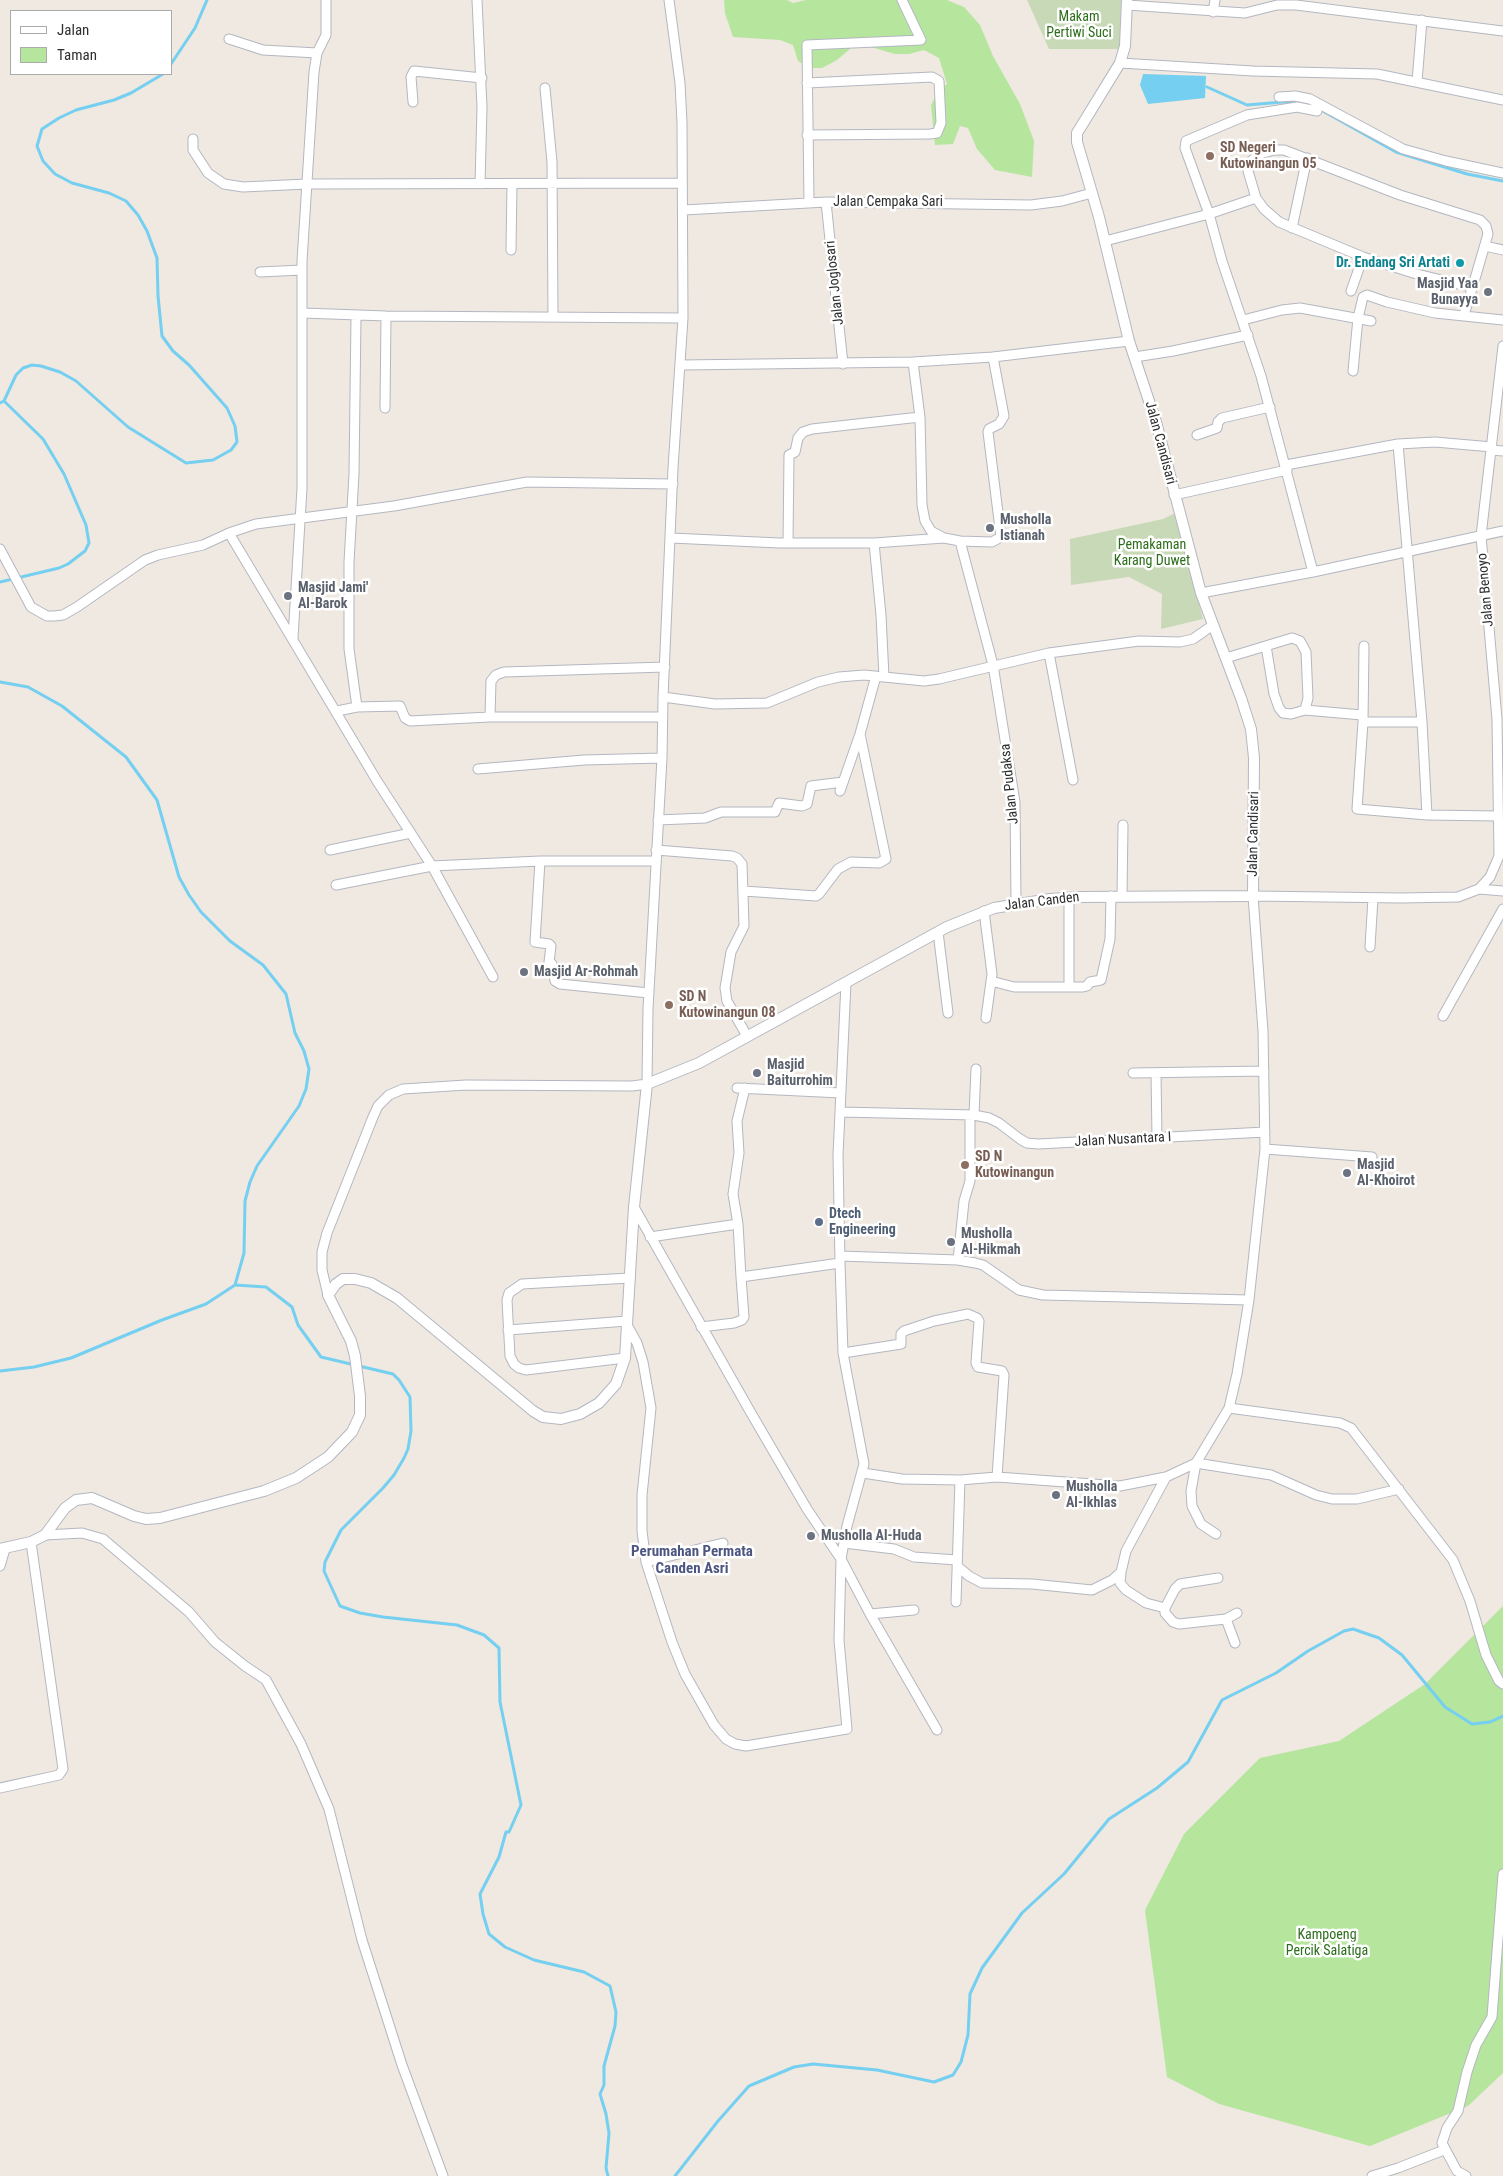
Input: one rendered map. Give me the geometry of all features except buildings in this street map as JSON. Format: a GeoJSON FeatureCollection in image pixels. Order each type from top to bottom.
{"type":"FeatureCollection","features":[{"type":"Feature","properties":{"kind":"street"},"geometry":{"type":"LineString","coordinates":[[293,638],[300,518],[302,270],[317,53],[326,35],[326,0]]}},
{"type":"Feature","properties":{"kind":"street"},"geometry":{"type":"LineString","coordinates":[[477,0],[482,78],[480,184]]}},
{"type":"Feature","properties":{"kind":"street"},"geometry":{"type":"LineString","coordinates":[[328,1295],[336,1284],[343,1279],[356,1279],[371,1283],[414,1311],[533,1411],[543,1417],[561,1419],[580,1414],[599,1403],[616,1384],[625,1358],[634,1207],[647,1084],[649,993],[662,758],[670,538],[683,318],[684,210],[680,83],[669,0]]}},
{"type":"Feature","properties":{"kind":"street"},"geometry":{"type":"LineString","coordinates":[[809,203],[806,45],[921,40],[902,0]]}},
{"type":"Feature","properties":{"kind":"street"},"geometry":{"type":"LineString","coordinates":[[1214,12],[1215,0]]}},
{"type":"Feature","properties":{"kind":"street"},"geometry":{"type":"LineString","coordinates":[[1127,2],[1214,12],[1245,13],[1278,3],[1503,31]]}},
{"type":"Feature","properties":{"kind":"street","name":"Jalan Candisari"},"geometry":{"type":"LineString","coordinates":[[1127,2],[1125,46],[1120,63],[1077,133],[1077,142],[1105,241],[1129,341],[1156,422],[1201,593],[1251,729],[1254,758],[1252,896]]}},
{"type":"Feature","properties":{"kind":"street"},"geometry":{"type":"LineString","coordinates":[[1417,82],[1422,20]]}},
{"type":"Feature","properties":{"kind":"street"},"geometry":{"type":"LineString","coordinates":[[229,39],[275,52],[317,53]]}},
{"type":"Feature","properties":{"kind":"street"},"geometry":{"type":"LineString","coordinates":[[1120,63],[1261,71],[1377,74],[1503,100]]}},
{"type":"Feature","properties":{"kind":"street"},"geometry":{"type":"LineString","coordinates":[[413,102],[411,77],[414,71],[482,78]]}},
{"type":"Feature","properties":{"kind":"street"},"geometry":{"type":"LineString","coordinates":[[807,83],[932,77],[939,81],[941,123],[941,128],[937,133],[930,134],[808,136]]}},
{"type":"Feature","properties":{"kind":"street"},"geometry":{"type":"LineString","coordinates":[[544,88],[552,182],[553,317]]}},
{"type":"Feature","properties":{"kind":"street"},"geometry":{"type":"LineString","coordinates":[[1279,97],[1298,101],[1317,111]]}},
{"type":"Feature","properties":{"kind":"street"},"geometry":{"type":"LineString","coordinates":[[1313,572],[1270,407],[1248,335],[1222,261],[1210,214],[1185,148],[1185,142],[1242,116],[1310,98],[1403,149],[1503,173]]}},
{"type":"Feature","properties":{"kind":"street"},"geometry":{"type":"LineString","coordinates":[[193,139],[193,150],[200,162],[208,172],[224,184],[261,187],[307,184],[682,183]]}},
{"type":"Feature","properties":{"kind":"street"},"geometry":{"type":"LineString","coordinates":[[1464,315],[1485,246],[1488,230],[1480,220],[1400,196],[1284,150],[1260,154],[1251,161],[1248,171],[1256,198],[1264,209],[1279,222],[1363,257],[1462,286],[1474,282]]}},
{"type":"Feature","properties":{"kind":"street"},"geometry":{"type":"LineString","coordinates":[[1292,228],[1307,158]]}},
{"type":"Feature","properties":{"kind":"street"},"geometry":{"type":"LineString","coordinates":[[511,250],[512,184]]}},
{"type":"Feature","properties":{"kind":"street","name":"Jalan Cempaka Sari"},"geometry":{"type":"LineString","coordinates":[[684,210],[826,202],[1031,205],[1062,201],[1092,193]]}},
{"type":"Feature","properties":{"kind":"street"},"geometry":{"type":"LineString","coordinates":[[1105,241],[1210,214],[1256,198]]}},
{"type":"Feature","properties":{"kind":"street","name":"Jalan Joglosari"},"geometry":{"type":"LineString","coordinates":[[826,202],[843,364]]}},
{"type":"Feature","properties":{"kind":"street"},"geometry":{"type":"LineString","coordinates":[[1485,246],[1503,250]]}},
{"type":"Feature","properties":{"kind":"street"},"geometry":{"type":"LineString","coordinates":[[1351,291],[1363,257]]}},
{"type":"Feature","properties":{"kind":"street"},"geometry":{"type":"LineString","coordinates":[[260,272],[302,270]]}},
{"type":"Feature","properties":{"kind":"street"},"geometry":{"type":"LineString","coordinates":[[1353,371],[1358,318],[1363,297],[1367,295],[1408,308],[1435,313],[1503,320]]}},
{"type":"Feature","properties":{"kind":"street"},"geometry":{"type":"LineString","coordinates":[[1243,320],[1282,310],[1300,308],[1371,321]]}},
{"type":"Feature","properties":{"kind":"street"},"geometry":{"type":"LineString","coordinates":[[303,313],[356,316],[683,318]]}},
{"type":"Feature","properties":{"kind":"street"},"geometry":{"type":"LineString","coordinates":[[356,316],[349,649],[351,680],[356,707]]}},
{"type":"Feature","properties":{"kind":"street"},"geometry":{"type":"LineString","coordinates":[[385,408],[386,316]]}},
{"type":"Feature","properties":{"kind":"street"},"geometry":{"type":"LineString","coordinates":[[1134,357],[1248,335]]}},
{"type":"Feature","properties":{"kind":"street"},"geometry":{"type":"LineString","coordinates":[[681,365],[913,362],[993,357],[1129,341]]}},
{"type":"Feature","properties":{"kind":"street","name":"Jalan Benoyo"},"geometry":{"type":"LineString","coordinates":[[1479,889],[1490,877],[1499,856],[1499,675],[1481,536],[1503,346]]}},
{"type":"Feature","properties":{"kind":"street"},"geometry":{"type":"LineString","coordinates":[[913,362],[920,417],[922,505],[925,521],[931,532],[944,538],[960,541],[992,542],[1001,538],[988,432],[990,428],[999,424],[1004,416],[993,357]]}},
{"type":"Feature","properties":{"kind":"street"},"geometry":{"type":"LineString","coordinates":[[1197,435],[1217,428],[1218,421],[1222,418],[1270,407]]}},
{"type":"Feature","properties":{"kind":"street"},"geometry":{"type":"LineString","coordinates":[[788,543],[789,455],[795,452],[798,438],[803,432],[812,428],[920,417]]}},
{"type":"Feature","properties":{"kind":"street"},"geometry":{"type":"LineString","coordinates":[[1174,495],[1287,467],[1398,444],[1435,442],[1492,448],[1503,451]]}},
{"type":"Feature","properties":{"kind":"street"},"geometry":{"type":"LineString","coordinates":[[1398,444],[1409,552],[1427,815]]}},
{"type":"Feature","properties":{"kind":"street"},"geometry":{"type":"LineString","coordinates":[[2,553],[31,607],[47,616],[63,615],[145,560],[158,554],[203,545],[229,533],[256,524],[394,506],[527,482],[673,484]]}},
{"type":"Feature","properties":{"kind":"street"},"geometry":{"type":"LineString","coordinates":[[1201,593],[1313,572],[1503,531]]}},
{"type":"Feature","properties":{"kind":"street"},"geometry":{"type":"LineString","coordinates":[[229,533],[378,782],[432,866],[493,977]]}},
{"type":"Feature","properties":{"kind":"street"},"geometry":{"type":"LineString","coordinates":[[670,538],[788,543],[874,543],[944,538]]}},
{"type":"Feature","properties":{"kind":"street","name":"Jalan Pudaksa"},"geometry":{"type":"LineString","coordinates":[[960,541],[993,665],[1015,802],[1016,903]]}},
{"type":"Feature","properties":{"kind":"street"},"geometry":{"type":"LineString","coordinates":[[658,820],[705,818],[721,812],[775,812],[779,803],[802,806],[807,804],[811,786],[841,786],[880,676],[881,615],[874,543]]}},
{"type":"Feature","properties":{"kind":"street"},"geometry":{"type":"LineString","coordinates":[[663,698],[715,704],[767,703],[818,682],[838,677],[880,676],[924,680],[939,679],[1049,653],[1139,642],[1180,642],[1203,634],[1213,625]]}},
{"type":"Feature","properties":{"kind":"street"},"geometry":{"type":"LineString","coordinates":[[1226,658],[1292,638],[1300,641],[1304,645],[1306,652],[1308,698],[1306,710]]}},
{"type":"Feature","properties":{"kind":"street"},"geometry":{"type":"LineString","coordinates":[[1266,646],[1274,694],[1283,713],[1291,714],[1306,710],[1362,718],[1422,722]]}},
{"type":"Feature","properties":{"kind":"street"},"geometry":{"type":"LineString","coordinates":[[1364,646],[1357,809],[1427,815],[1498,816]]}},
{"type":"Feature","properties":{"kind":"street"},"geometry":{"type":"LineString","coordinates":[[1049,653],[1073,780]]}},
{"type":"Feature","properties":{"kind":"street"},"geometry":{"type":"LineString","coordinates":[[490,717],[491,681],[504,672],[664,667]]}},
{"type":"Feature","properties":{"kind":"street"},"geometry":{"type":"LineString","coordinates":[[336,711],[356,707],[400,706],[405,718],[410,722],[490,717],[662,717]]}},
{"type":"Feature","properties":{"kind":"street"},"geometry":{"type":"LineString","coordinates":[[744,891],[816,896],[838,869],[851,862],[880,863],[886,859],[860,734]]}},
{"type":"Feature","properties":{"kind":"street"},"geometry":{"type":"LineString","coordinates":[[478,768],[584,760],[662,758]]}},
{"type":"Feature","properties":{"kind":"street"},"geometry":{"type":"LineString","coordinates":[[1122,896],[1123,826]]}},
{"type":"Feature","properties":{"kind":"street"},"geometry":{"type":"LineString","coordinates":[[330,850],[411,833]]}},
{"type":"Feature","properties":{"kind":"street"},"geometry":{"type":"LineString","coordinates":[[656,850],[735,857],[743,867],[744,926],[730,952],[725,988],[727,1001],[747,1036]]}},
{"type":"Feature","properties":{"kind":"street"},"geometry":{"type":"LineString","coordinates":[[336,885],[432,866],[540,862],[656,861]]}},
{"type":"Feature","properties":{"kind":"street"},"geometry":{"type":"LineString","coordinates":[[540,862],[535,942],[549,944],[549,962],[552,964],[555,981],[560,984],[649,993]]}},
{"type":"Feature","properties":{"kind":"street"},"geometry":{"type":"LineString","coordinates":[[1479,889],[1503,891]]}},
{"type":"Feature","properties":{"kind":"street","name":"Jalan Canden"},"geometry":{"type":"LineString","coordinates":[[647,1084],[699,1062],[938,932],[984,911],[1016,903],[1111,896],[1444,898],[1458,897],[1479,889]]}},
{"type":"Feature","properties":{"kind":"street"},"geometry":{"type":"LineString","coordinates":[[991,981],[1014,987],[1082,987],[1090,982],[1101,980],[1110,939],[1111,896]]}},
{"type":"Feature","properties":{"kind":"street"},"geometry":{"type":"LineString","coordinates":[[1216,1534],[1201,1524],[1192,1506],[1191,1491],[1196,1463],[1229,1408],[1250,1300],[1265,1149],[1263,1031],[1252,896]]}},
{"type":"Feature","properties":{"kind":"street"},"geometry":{"type":"LineString","coordinates":[[1069,898],[1069,987]]}},
{"type":"Feature","properties":{"kind":"street"},"geometry":{"type":"LineString","coordinates":[[1370,947],[1373,898]]}},
{"type":"Feature","properties":{"kind":"street"},"geometry":{"type":"LineString","coordinates":[[984,911],[991,981],[986,1018]]}},
{"type":"Feature","properties":{"kind":"street"},"geometry":{"type":"LineString","coordinates":[[1443,1016],[1502,915]]}},
{"type":"Feature","properties":{"kind":"street"},"geometry":{"type":"LineString","coordinates":[[938,932],[948,1014]]}},
{"type":"Feature","properties":{"kind":"street"},"geometry":{"type":"LineString","coordinates":[[627,1323],[637,1343],[643,1362],[651,1408],[642,1495],[642,1531],[646,1562],[684,1674],[714,1725],[726,1739],[735,1744],[746,1746],[847,1729],[839,1640],[841,1559],[847,1526],[864,1464],[862,1446],[846,1374],[840,1260],[838,1155],[846,983]]}},
{"type":"Feature","properties":{"kind":"street"},"geometry":{"type":"LineString","coordinates":[[958,1260],[964,1202],[970,1181],[972,1115],[976,1069]]}},
{"type":"Feature","properties":{"kind":"street"},"geometry":{"type":"LineString","coordinates":[[1133,1073],[1264,1071]]}},
{"type":"Feature","properties":{"kind":"street"},"geometry":{"type":"LineString","coordinates":[[1156,1072],[1157,1138]]}},
{"type":"Feature","properties":{"kind":"street"},"geometry":{"type":"LineString","coordinates":[[0,1566],[2,1549],[31,1542],[44,1535],[65,1508],[76,1500],[92,1498],[134,1516],[146,1519],[186,1512],[264,1491],[296,1478],[328,1457],[352,1432],[360,1415],[360,1396],[351,1341],[336,1315],[328,1295],[322,1270],[322,1252],[327,1233],[373,1117],[378,1106],[389,1095],[403,1089],[466,1085],[632,1086],[647,1084]]}},
{"type":"Feature","properties":{"kind":"street"},"geometry":{"type":"LineString","coordinates":[[701,1327],[734,1323],[742,1320],[744,1317],[738,1224],[733,1194],[739,1153],[737,1121],[741,1088],[841,1093]]}},
{"type":"Feature","properties":{"kind":"street","name":"Jalan Nusantara I"},"geometry":{"type":"LineString","coordinates":[[840,1112],[972,1115],[994,1120],[1028,1143],[1265,1132]]}},
{"type":"Feature","properties":{"kind":"street"},"geometry":{"type":"LineString","coordinates":[[1265,1149],[1372,1157]]}},
{"type":"Feature","properties":{"kind":"street"},"geometry":{"type":"LineString","coordinates":[[634,1207],[701,1327],[808,1508],[841,1559],[870,1614],[937,1730]]}},
{"type":"Feature","properties":{"kind":"street"},"geometry":{"type":"LineString","coordinates":[[650,1237],[738,1224]]}},
{"type":"Feature","properties":{"kind":"street"},"geometry":{"type":"LineString","coordinates":[[741,1277],[840,1260],[958,1260],[983,1265],[1010,1285],[1026,1292],[1043,1295],[1250,1300]]}},
{"type":"Feature","properties":{"kind":"street"},"geometry":{"type":"LineString","coordinates":[[625,1358],[526,1370],[514,1364],[510,1356],[507,1300],[509,1293],[522,1284],[630,1278]]}},
{"type":"Feature","properties":{"kind":"street"},"geometry":{"type":"LineString","coordinates":[[844,1353],[901,1344],[904,1331],[934,1321],[968,1314],[977,1318],[979,1321],[976,1363],[978,1367],[1002,1371],[1004,1375],[997,1477]]}},
{"type":"Feature","properties":{"kind":"street"},"geometry":{"type":"LineString","coordinates":[[508,1330],[627,1323]]}},
{"type":"Feature","properties":{"kind":"street"},"geometry":{"type":"LineString","coordinates":[[1229,1408],[1340,1423],[1351,1428],[1453,1560],[1470,1601],[1486,1654],[1499,1681],[1503,1684]]}},
{"type":"Feature","properties":{"kind":"street"},"geometry":{"type":"LineString","coordinates":[[863,1473],[902,1478],[960,1480],[997,1477],[1120,1486],[1166,1478],[1196,1463],[1271,1476],[1316,1495],[1332,1498],[1357,1499],[1399,1489]]}},
{"type":"Feature","properties":{"kind":"street"},"geometry":{"type":"LineString","coordinates":[[1165,1608],[1146,1603],[1126,1590],[1120,1583],[1126,1552],[1166,1478]]}},
{"type":"Feature","properties":{"kind":"street"},"geometry":{"type":"LineString","coordinates":[[956,1602],[960,1480]]}},
{"type":"Feature","properties":{"kind":"street"},"geometry":{"type":"LineString","coordinates":[[44,1535],[82,1533],[103,1539],[189,1612],[215,1642],[266,1680],[301,1744],[329,1809],[365,1949],[402,2065],[443,2176]]}},
{"type":"Feature","properties":{"kind":"street"},"geometry":{"type":"LineString","coordinates":[[0,1788],[59,1775],[63,1768],[31,1542]]}},
{"type":"Feature","properties":{"kind":"street"},"geometry":{"type":"LineString","coordinates":[[646,1562],[723,1542]]}},
{"type":"Feature","properties":{"kind":"street"},"geometry":{"type":"LineString","coordinates":[[844,1543],[894,1549],[914,1557],[957,1563],[969,1576],[982,1583],[1032,1584],[1092,1590],[1112,1580],[1121,1572]]}},
{"type":"Feature","properties":{"kind":"street"},"geometry":{"type":"LineString","coordinates":[[1218,1578],[1180,1584],[1175,1589],[1165,1608],[1168,1617],[1173,1622],[1179,1624],[1226,1619],[1237,1613]]}},
{"type":"Feature","properties":{"kind":"street"},"geometry":{"type":"LineString","coordinates":[[870,1614],[914,1610]]}},
{"type":"Feature","properties":{"kind":"street"},"geometry":{"type":"LineString","coordinates":[[1226,1619],[1236,1644]]}},
{"type":"Feature","properties":{"kind":"street"},"geometry":{"type":"LineString","coordinates":[[1466,2176],[1457,2171],[1444,2150],[1442,2143],[1458,2111],[1467,2072],[1476,2045],[1492,2017],[1503,1874]]}},
{"type":"Feature","properties":{"kind":"street"},"geometry":{"type":"LineString","coordinates":[[1372,2176],[1444,2150]]}},
{"type":"Feature","properties":{"kind":"green space"},"geometry":{"type":"Polygon","coordinates":[[[724,0],[787,0],[793,3],[806,0],[947,0],[964,7],[980,25],[993,56],[1020,104],[1034,141],[1032,177],[995,170],[977,149],[968,128],[960,126],[953,144],[935,145],[931,105],[939,90],[947,84],[939,58],[924,50],[909,54],[895,54],[857,43],[837,60],[822,68],[810,68],[798,61],[793,45],[780,40],[733,37],[725,13],[724,0]]]}},
{"type":"Feature","properties":{"kind":"green space","name":"Makam Pertiwi Suci"},"geometry":{"type":"Polygon","coordinates":[[[1027,0],[1121,0],[1120,49],[1049,49],[1027,0]]]}},
{"type":"Feature","properties":{"kind":"green space","name":"Pemakaman Karang Duwet"},"geometry":{"type":"Polygon","coordinates":[[[1175,513],[1203,619],[1161,629],[1162,594],[1129,577],[1071,585],[1070,539],[1163,519],[1175,513]]]}},
{"type":"Feature","properties":{"kind":"green space","name":"Kampoeng Percik Salatiga"},"geometry":{"type":"Polygon","coordinates":[[[1503,1606],[1503,2073],[1468,2106],[1370,2146],[1219,2104],[1167,2077],[1145,1910],[1184,1834],[1260,1758],[1339,1741],[1425,1684],[1503,1606]]]}},
{"type":"Feature","properties":{"kind":"water"},"geometry":{"type":"Polygon","coordinates":[[[1143,74],[1206,76],[1205,98],[1148,104],[1140,85],[1143,74]]]}},
{"type":"Feature","properties":{"kind":"waterway"},"geometry":{"type":"LineString","coordinates":[[172,62],[195,28],[207,0]]}},
{"type":"Feature","properties":{"kind":"waterway"},"geometry":{"type":"LineString","coordinates":[[4,401],[16,375],[23,368],[32,365],[41,366],[60,372],[76,381],[128,427],[186,463],[213,460],[231,450],[237,442],[235,426],[227,408],[189,365],[173,351],[162,336],[157,258],[147,231],[138,215],[126,201],[109,193],[72,183],[55,174],[43,161],[37,146],[42,129],[59,118],[76,110],[114,100],[131,93],[161,75]]}},
{"type":"Feature","properties":{"kind":"waterway"},"geometry":{"type":"LineString","coordinates":[[1207,87],[1247,105],[1295,101],[1314,106],[1396,152],[1467,174],[1503,181]]}},
{"type":"Feature","properties":{"kind":"waterway"},"geometry":{"type":"LineString","coordinates":[[0,403],[4,401],[43,439],[64,474],[86,525],[89,543],[85,551],[68,564],[59,568],[0,582]]}},
{"type":"Feature","properties":{"kind":"waterway"},"geometry":{"type":"LineString","coordinates":[[0,682],[28,687],[62,706],[126,757],[157,800],[179,877],[189,895],[201,912],[230,941],[263,965],[286,994],[295,1033],[304,1051],[309,1069],[306,1089],[299,1106],[257,1166],[250,1182],[245,1201],[244,1253],[235,1285],[206,1304],[71,1358],[34,1367],[0,1371]]}},
{"type":"Feature","properties":{"kind":"waterway"},"geometry":{"type":"LineString","coordinates":[[235,1285],[266,1287],[292,1307],[298,1325],[321,1357],[393,1374],[410,1397],[411,1431],[408,1449],[404,1458],[394,1475],[383,1488],[341,1530],[325,1562],[324,1571],[340,1606],[360,1613],[383,1617],[457,1625],[484,1635],[499,1648],[500,1702],[521,1805],[509,1832],[506,1832],[499,1857],[480,1894],[483,1914],[489,1934],[505,1947],[534,1960],[584,1972],[610,1986],[616,2012],[615,2026],[604,2066],[604,2085],[600,2094],[609,2133],[606,2168],[608,2176]]}},
{"type":"Feature","properties":{"kind":"waterway"},"geometry":{"type":"LineString","coordinates":[[675,2176],[718,2121],[749,2086],[794,2067],[813,2064],[877,2070],[934,2082],[953,2075],[961,2062],[968,2035],[970,1994],[982,1968],[1022,1913],[1064,1874],[1109,1819],[1157,1788],[1188,1762],[1222,1700],[1276,1673],[1308,1651],[1344,1631],[1353,1629],[1379,1638],[1402,1655],[1445,1707],[1472,1724],[1490,1722],[1503,1716]]}},
{"type":"Feature","properties":{"kind":"place","name":"SD Negeri Kutowinangun 05"},"geometry":{"type":"Point","coordinates":[1210,156]}},
{"type":"Feature","properties":{"kind":"place","name":"Dr. Endang Sri Artati"},"geometry":{"type":"Point","coordinates":[1460,263]}},
{"type":"Feature","properties":{"kind":"place","name":"Masjid Yaa Bunayya"},"geometry":{"type":"Point","coordinates":[1488,292]}},
{"type":"Feature","properties":{"kind":"place","name":"Musholla Istianah"},"geometry":{"type":"Point","coordinates":[990,528]}},
{"type":"Feature","properties":{"kind":"place","name":"Masjid Jami' Al-Barok"},"geometry":{"type":"Point","coordinates":[288,596]}},
{"type":"Feature","properties":{"kind":"place","name":"Masjid Ar-Rohmah"},"geometry":{"type":"Point","coordinates":[524,972]}},
{"type":"Feature","properties":{"kind":"place","name":"SD N Kutowinangun 08"},"geometry":{"type":"Point","coordinates":[669,1005]}},
{"type":"Feature","properties":{"kind":"place","name":"Masjid Baiturrohim"},"geometry":{"type":"Point","coordinates":[757,1073]}},
{"type":"Feature","properties":{"kind":"place","name":"SD N Kutowinangun"},"geometry":{"type":"Point","coordinates":[965,1165]}},
{"type":"Feature","properties":{"kind":"place","name":"Masjid Al-Khoirot"},"geometry":{"type":"Point","coordinates":[1347,1173]}},
{"type":"Feature","properties":{"kind":"place","name":"Dtech Engineering"},"geometry":{"type":"Point","coordinates":[819,1222]}},
{"type":"Feature","properties":{"kind":"place","name":"Musholla Al-Hikmah"},"geometry":{"type":"Point","coordinates":[951,1242]}},
{"type":"Feature","properties":{"kind":"place","name":"Musholla Al-Ikhlas"},"geometry":{"type":"Point","coordinates":[1056,1495]}},
{"type":"Feature","properties":{"kind":"place","name":"Musholla Al-Huda"},"geometry":{"type":"Point","coordinates":[811,1536]}},
{"type":"Feature","properties":{"kind":"district","name":"Perumahan Permata Canden Asri"},"geometry":{"type":"Point","coordinates":[692,1560]}}]}
